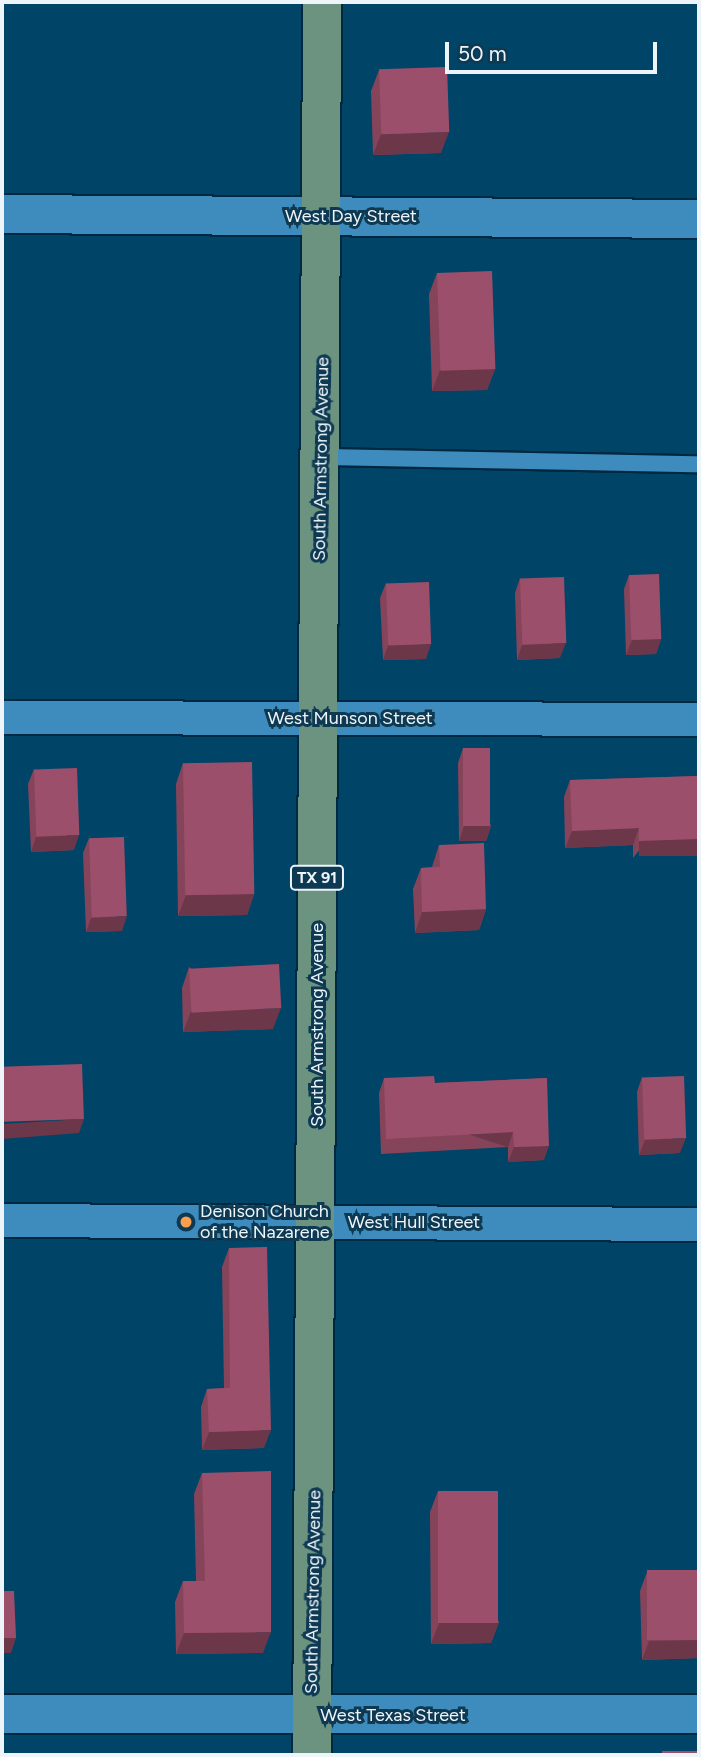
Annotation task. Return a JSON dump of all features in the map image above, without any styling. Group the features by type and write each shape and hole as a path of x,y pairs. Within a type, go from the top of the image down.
{"main road":[{"name":"South Armstrong Avenue","path":"312,1755 323,216 322,2"}],"street":[{"name":"West Day Street","path":"2,214 699,219"},
{"name":"West Munson Street","path":"2,717 699,719"},
{"name":"West Hull Street","path":"2,1220 699,1224"},
{"name":"West Texas Street","path":"2,1714 699,1714"}],"lane":[{"path":"321,457 699,464"}],"building":[{"path":"447,67 449,132 381,134 379,69"},
{"path":"492,271 495,369 440,371 437,273"},
{"path":"659,574 661,639 631,640 629,575"},
{"path":"564,577 566,643 522,644 520,579"},
{"path":"429,582 431,644 388,645 386,584"},
{"path":"463,748 490,748 490,826 463,826"},
{"path":"252,762 254,894 185,895 183,763"},
{"path":"77,768 79,835 36,836 34,770"},
{"path":"699,776 699,839 639,841 639,828 572,831 570,780"},
{"path":"124,837 127,916 92,917 89,838"},
{"path":"484,843 486,909 422,912 421,868 440,867 439,845"},
{"path":"279,964 281,1008 191,1013 189,969"},
{"path":"82,1064 84,1119 4,1122 2,1067"},
{"path":"434,1076 435,1083 547,1078 549,1146 514,1147 513,1132 386,1139 384,1078"},
{"path":"684,1076 686,1138 644,1139 642,1077"},
{"path":"267,1247 271,1430 209,1432 207,1389 230,1388 229,1248"},
{"path":"2,1341 4,1397 2,1397"},
{"path":"271,1471 271,1632 184,1633 183,1581 205,1581 202,1473"},
{"path":"438,1491 498,1491 498,1623 438,1623"},
{"path":"647,1570 699,1570 699,1640 647,1640"},
{"path":"2,1591 14,1591 16,1638 2,1638"},
{"path":"662,1751 699,1751 699,1755 662,1755"},
{"path":"452,1754 549,1755 452,1755"}],"place":[{"name":"Denison Church of the Nazarene","path":"186,1222"}]}
